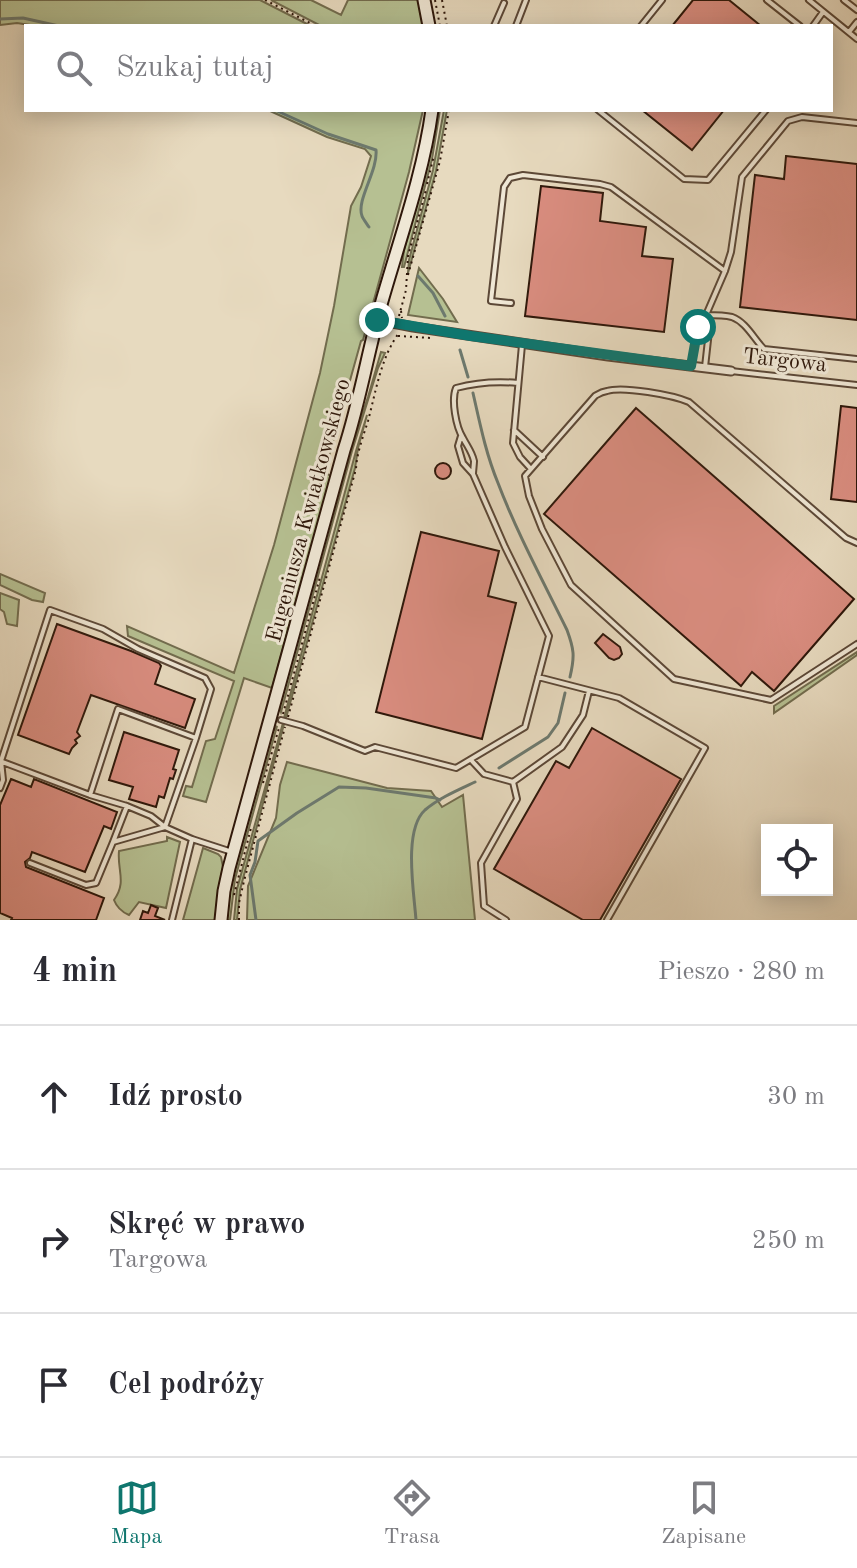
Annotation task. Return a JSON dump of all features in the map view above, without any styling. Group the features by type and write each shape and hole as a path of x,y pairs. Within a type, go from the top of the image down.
{"main road":[{"path":"424,0 429,24"},
{"name":"Eugeniusza Kwiatkowskiego","path":"221,920 226,879 355,417 377,320 418,179 432,112"}],"street":[{"name":"Targowa","path":"377,320 731,371"}],"lane":[{"path":"517,24 526,0"},
{"path":"643,24 662,0"},
{"path":"767,0 797,24"},
{"path":"809,0 857,39"},
{"path":"844,0 857,10"},
{"path":"495,24 504,3"},
{"path":"814,24 823,12"},
{"path":"849,32 857,22"},
{"path":"600,112 684,179 708,180 764,112"},
{"path":"691,366 698,327 725,271 733,241 742,177 788,121 795,118 857,123"},
{"path":"511,303 491,301 504,187 510,178 523,175 611,187 725,271"},
{"path":"706,315 738,320 764,349 857,359"},
{"path":"705,368 709,331 706,315"},
{"path":"523,343 513,443 531,469"},
{"name":"Targowa","path":"731,371 857,385"},
{"path":"473,474 474,462 469,446 461,436 453,399 456,388 478,382 518,383"},
{"path":"857,543 846,538 689,402 680,398 618,390 595,396 525,476 542,529 571,585 674,679 771,700 857,644"},
{"path":"514,430 543,457"},
{"path":"284,721 365,751 375,747 456,768 525,727 549,636 473,474 463,463 458,446 461,436"},
{"path":"0,788 3,780 0,761 50,610 103,629 138,649 205,678 211,689 165,827"},
{"path":"538,677 619,698 705,748 607,920"},
{"path":"513,782 562,747 583,715 589,691"},
{"path":"90,795 118,709 196,738"},
{"path":"471,760 484,774 513,782"},
{"path":"0,761 127,806 192,839 234,852"},
{"path":"506,920 484,906 481,863 517,799 513,782"},
{"path":"30,863 86,885 96,883 127,806"},
{"path":"113,842 165,827"},
{"path":"172,920 192,839"}],"path":[{"path":"265,0 312,24"},
{"path":"435,0 440,24"},
{"path":"442,0 447,24"},
{"path":"401,311 438,170 449,112"},
{"path":"263,785 284,721 382,369 396,336 438,339"},
{"path":"352,457 370,408"},
{"path":"239,920 244,881 322,571"},
{"path":"233,900 252,825"}],"green space":[{"path":"0,0 260,0 307,24 17,23 0,25"},
{"path":"271,0 311,0 341,15 348,0 418,0 423,24 317,24"},
{"path":"272,112 423,112 409,172 327,463 327,474 331,476 272,688 244,678 206,802 183,796 186,786 192,787 206,741 215,739 234,681 128,636 127,626 234,673 274,545 320,373 351,206 371,156 365,149 327,137"},
{"path":"437,112 440,112 432,159 402,267 404,250 426,169"},
{"path":"444,112 447,112 436,171 408,273 409,260 433,170"},
{"path":"419,268 443,299 457,322 408,315"},
{"path":"381,352 385,353 352,451 281,712 279,706 347,459"},
{"path":"367,415 355,468 284,718 356,451"},
{"path":"0,574 45,593 43,602 0,585"},
{"path":"0,593 19,600 17,626 7,624 0,609"},
{"path":"857,652 857,655 774,713 774,706"},
{"path":"283,723 240,890 237,920 234,920 237,889"},
{"path":"277,726 235,879 230,920 227,920 228,898 235,869 272,732"},
{"path":"287,762 387,788 431,791 442,807 463,795 475,920 247,920 248,886 276,818 280,785"},
{"path":"167,837 180,842 166,908 139,902 129,915 126,914 114,900 121,882 119,851 167,841"},
{"path":"203,848 218,854 223,867 215,920 183,920"}],"building":[{"path":"693,0 729,0 759,24 674,24"},
{"path":"644,112 722,112 692,150"},
{"path":"786,156 857,164 857,320 740,307 755,175 784,179"},
{"path":"541,186 603,193 600,221 646,227 642,256 673,259 664,332 525,316"},
{"path":"841,406 857,408 857,502 831,499"},
{"path":"636,408 854,599 774,691 752,672 741,686 544,514"},
{"path":"443,463 449,465 449,477 443,479 437,477 435,471 437,465"},
{"path":"421,532 499,551 488,596 516,603 482,739 376,712"},
{"path":"57,624 159,663 161,666 155,684 195,699 185,728 91,695 77,732 80,736 69,754 18,735"},
{"path":"603,634 620,647 622,654 619,658 609,658 595,643"},
{"path":"592,728 681,779 600,920 583,920 494,869 556,761 569,768"},
{"path":"124,732 179,750 173,779 170,778 164,798 159,796 156,807 129,799 133,787 109,780"},
{"path":"11,779 31,787 34,779 117,812 111,829 104,826 85,872 32,852 25,862 26,867 104,898 96,920 11,920 0,913 0,805"},
{"path":"151,905 158,908 155,916 165,920 140,920 143,911 148,913"}],"waterway":[{"path":"0,19 23,18 50,24"},
{"path":"279,112 328,134 376,150 361,209 369,227"},
{"path":"418,276 433,293 445,316"},
{"path":"460,350 468,377"},
{"path":"473,393 498,483 567,630 573,658 570,677"},
{"path":"499,768 548,737 558,723 565,693"},
{"path":"416,920 412,846 418,819 436,802 475,782"},
{"path":"256,920 250,875 258,841 297,813 339,787 366,788 440,800"}],"route":[{"path":"377,320 691,366 698,327"}]}
